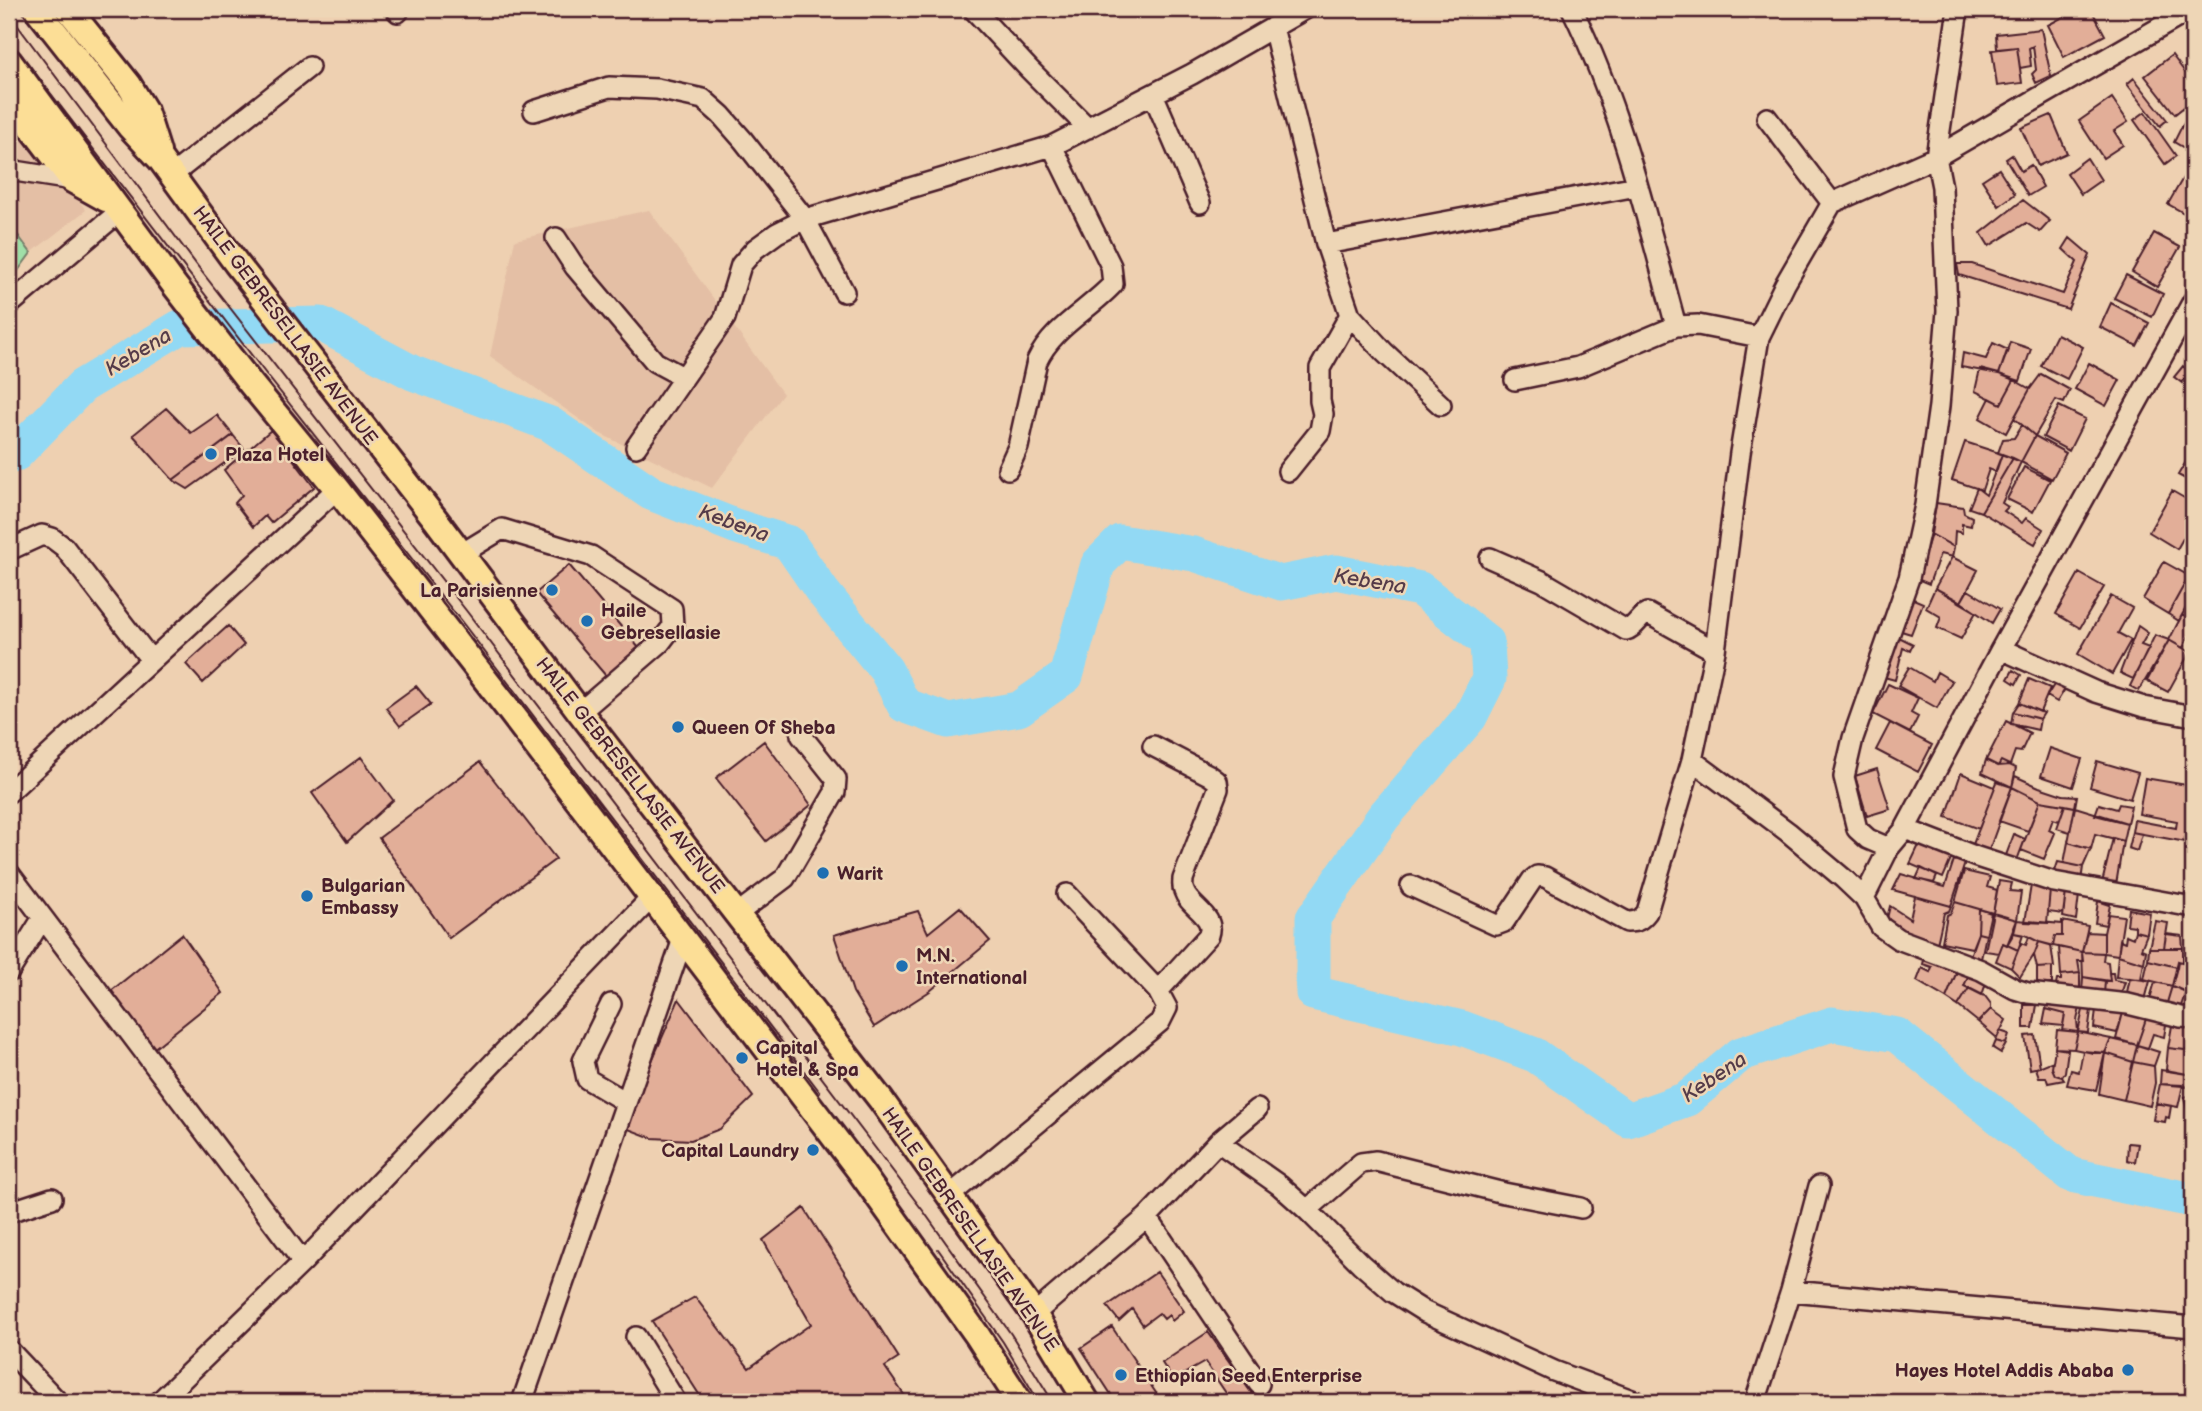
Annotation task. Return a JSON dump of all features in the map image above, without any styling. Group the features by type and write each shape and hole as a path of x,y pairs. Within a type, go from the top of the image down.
{"main road":[{"name":"HAILE GEBRESELLASIE AVENUE","path":"37,9 130,127 166,167 580,712 881,1100 1034,1314 1087,1402"},
{"name":"HAILE GEBRESELLASIE AVENUE","path":"68,9 129,85 145,111 166,167"},
{"path":"9,61 175,286 337,489 859,1170 977,1335 1020,1402"},
{"path":"9,98 72,180 115,207"}],"street":[{"path":"973,9 1088,128"},
{"path":"636,447 725,318 741,265 755,249 777,233 805,219 1052,146 1153,94 1305,9"},
{"path":"1572,9 1587,38 1601,76 1637,186 1676,326"},
{"path":"1889,848 1868,839 1857,829 1844,777 1853,738 1909,578 1925,505 1939,406 1947,311 1942,187 1936,157 1958,9"},
{"path":"1411,886 1496,925 1504,922 1537,876 1545,877 1627,922 1637,922 1647,912 1692,760 1715,651 1740,453 1759,337 1785,284 1832,203 1936,157 2192,9"},
{"path":"1273,27 1326,244 1350,315 1384,352 1441,405"},
{"path":"166,167 309,67"},
{"path":"534,111 609,87 657,89 703,99 743,140 805,219 844,292"},
{"path":"1153,94 1200,203"},
{"path":"1768,118 1832,203"},
{"path":"1008,469 1018,447 1042,349 1051,338 1114,284 1111,266 1052,146"},
{"path":"9,170 72,180"},
{"path":"1326,244 1637,186"},
{"path":"9,305 115,207"},
{"path":"556,238 575,267 655,362 683,377"},
{"path":"1864,898 1889,848 1905,828 2193,301"},
{"path":"1288,471 1320,431 1323,414 1320,401 1320,368 1350,315"},
{"path":"1515,380 1578,367 1676,326 1698,325 1759,337"},
{"path":"9,792 337,489"},
{"path":"461,554 502,529 591,556 672,609 673,626 660,643 580,712"},
{"path":"9,550 42,535 52,538 64,547 151,660"},
{"path":"1490,558 1542,581 1626,630 1647,613 1715,651"},
{"path":"2001,649 2096,692 2144,707 2193,716"},
{"path":"738,914 785,878 835,792 836,779 801,735"},
{"path":"1153,746 1209,775 1217,781 1218,789 1183,879 1184,893 1210,923 1211,930 1158,991"},
{"path":"1692,760 1788,832 1844,879 1864,898 1881,927 1898,939 1981,970 2015,989 2028,993 2128,1004 2193,1018"},
{"path":"1905,828 1977,858 2053,882 2193,907"},
{"path":"9,873 303,1262"},
{"path":"949,1196 1160,1022 1167,1008 1158,991 1067,894"},
{"path":"159,1402 303,1262 651,898"},
{"path":"9,972 42,919"},
{"path":"522,1402 683,939"},
{"path":"611,1004 583,1061 587,1079 626,1102"},
{"path":"1034,1314 1147,1217 1218,1142 1257,1109"},
{"path":"1218,1142 1279,1185 1393,1292 1425,1312 1554,1371 1637,1402"},
{"path":"1307,1210 1361,1163 1376,1161 1504,1193 1581,1208"},
{"path":"1755,1402 1791,1291 1819,1186"},
{"path":"9,1212 52,1198"},
{"path":"1147,1217 1259,1384"},
{"path":"1791,1291 2193,1328"},
{"path":"636,1338 676,1402"},
{"path":"9,1350 58,1402"}],"shaded area":[{"path":"9,110 86,210 31,253 9,223"},
{"path":"649,210 783,394 712,488 599,433 490,356 515,240"}],"green space":[{"path":"9,223 31,253 9,283"}],"building":[{"path":"1995,9 2026,9 2026,12 1995,14"},
{"path":"2034,9 2059,9 2059,12"},
{"path":"2078,9 2091,9 2105,35 2064,57 2048,25"},
{"path":"2041,29 2051,76 2036,83 2032,74 2036,70 2033,46 2029,48 2031,66 2020,68 2017,47 1997,49 1996,34"},
{"path":"2017,47 2022,83 1997,86 1992,50"},
{"path":"2172,55 2193,83 2193,100 2175,114 2145,76"},
{"path":"2134,78 2167,120 2160,126 2127,84"},
{"path":"2112,98 2128,122 2114,131 2123,145 2103,158 2079,121"},
{"path":"2191,108 2193,109 2193,153 2174,142"},
{"path":"2145,112 2176,156 2165,164 2134,120"},
{"path":"2051,115 2067,153 2038,166 2021,128"},
{"path":"2012,155 2021,171 2031,165 2043,187 2028,196 2006,159"},
{"path":"2087,158 2101,180 2081,194 2067,173"},
{"path":"2191,164 2193,165 2193,218 2168,204"},
{"path":"1999,169 2015,194 1999,206 1982,180"},
{"path":"2023,200 2050,221 2040,232 2026,223 1989,246 1981,233"},
{"path":"2154,233 2180,247 2157,287 2132,272"},
{"path":"2070,238 2090,255 2068,309 1959,275 1957,264 1972,264 2063,294 2077,262 2063,249"},
{"path":"2126,275 2163,294 2152,317 2114,298"},
{"path":"2111,303 2149,323 2137,346 2100,327"},
{"path":"2057,334 2083,347 2067,379 2041,366"},
{"path":"2010,342 2031,349 2020,381 1999,374"},
{"path":"1993,343 2008,350 1999,374 1961,367 1963,353 1986,359"},
{"path":"2089,363 2120,380 2106,406 2075,389"},
{"path":"2183,366 2190,372 2182,383 2174,377"},
{"path":"1980,369 2014,380 2001,404 1975,391"},
{"path":"2041,374 2070,390 2064,403 2056,400 2035,436 2014,418"},
{"path":"2014,380 2030,389 2006,433 1980,418 1990,398 2001,404"},
{"path":"2059,406 2085,419 2069,451 2043,437"},
{"path":"166,408 191,433 217,415 233,435 173,480 133,435"},
{"path":"2022,425 2035,436 2021,462 1998,453 2003,439 2014,438"},
{"path":"271,430 314,487 271,523 265,516 253,527 235,503 242,495 224,470"},
{"path":"233,435 244,449 188,489 173,480"},
{"path":"2035,436 2066,453 2052,479 2021,462"},
{"path":"1965,442 2002,454 1996,472 1989,469 1982,490 1952,480"},
{"path":"2002,454 2013,458 1981,512 1969,508 1977,488 1986,495"},
{"path":"2190,455 2193,457 2193,483 2178,475"},
{"path":"2013,458 2021,462 2002,503 2008,507 2004,511 2022,523 2026,518 2043,529 2035,544 1981,512"},
{"path":"2024,467 2050,480 2033,512 2007,499"},
{"path":"2172,491 2193,503 2193,521 2177,549 2149,532"},
{"path":"1936,503 1963,507 1964,513 1972,517 1971,526 1962,524 1962,533 1955,531 1954,547 1931,534"},
{"path":"1931,534 1954,547 1952,557 1940,554 1929,584 1917,579"},
{"path":"1952,557 1978,570 1961,602 1935,588"},
{"path":"2164,562 2189,576 2168,614 2143,599"},
{"name":"Haile Gebresellasie","path":"569,565 639,648 606,676 536,593"},
{"path":"2193,569 2193,595 2179,621 2168,614"},
{"path":"2079,573 2104,587 2080,628 2056,614"},
{"path":"1935,588 1976,612 1961,639 1937,628 1941,617 1926,608"},
{"path":"1968,590 2000,609 1992,623 1961,602"},
{"path":"2193,595 2193,616 2191,620 2182,615"},
{"path":"2111,596 2132,608 2118,633 2131,640 2112,674 2078,654"},
{"path":"1911,598 1923,603 1911,634 1898,630"},
{"path":"2182,615 2193,622 2183,648 2169,640"},
{"path":"228,626 244,645 203,683 186,664"},
{"path":"2138,626 2148,633 2141,645 2149,648 2133,679 2120,673"},
{"path":"2155,635 2169,640 2139,691 2130,686"},
{"path":"1897,636 1913,644 1910,651 1903,648 1895,680 1884,677"},
{"path":"2169,640 2190,652 2168,692 2147,681"},
{"path":"1909,667 1933,681 1937,672 1952,681 1937,708 1898,686"},
{"path":"2013,670 2021,675 2016,684 2008,679"},
{"path":"2029,679 2050,688 2040,712 2019,703"},
{"path":"2055,683 2065,689 2057,702 2047,696"},
{"path":"1888,684 1918,698 1911,713 1918,717 1910,733 1873,714"},
{"path":"416,686 431,704 400,726 386,708"},
{"path":"2019,703 2044,713 2040,719 2013,712"},
{"path":"2013,712 2040,719 2038,730 2011,724"},
{"path":"2006,721 2030,733 2021,752 2015,751 2010,765 1998,766 1986,760"},
{"path":"1890,723 1932,745 1918,772 1876,750"},
{"path":"764,741 811,805 766,841 716,778"},
{"path":"2050,748 2082,759 2073,787 2041,776"},
{"path":"361,757 393,800 347,842 312,793"},
{"path":"1986,760 1998,766 2001,761 2016,768 2012,787 1982,773"},
{"path":"2097,761 2138,773 2130,799 2090,787"},
{"path":"480,762 556,859 449,938 379,838"},
{"path":"1877,769 1890,809 1867,816 1855,776"},
{"path":"1961,773 1995,787 1979,829 1946,817"},
{"path":"2015,776 2063,795 2077,796 2075,807 2040,801 2012,787"},
{"path":"2145,778 2193,786 2186,842 2132,832 2134,820 2176,828 2177,821 2139,814"},
{"path":"1997,782 2012,787 1988,853 1972,847"},
{"path":"2012,787 2040,801 2028,831 1999,821"},
{"path":"2040,801 2065,805 2059,821 2053,819 2049,830 2055,833 2044,859 2021,850"},
{"path":"2099,804 2117,809 2119,804 2131,806 2127,823 2095,815"},
{"path":"2065,805 2075,807 2070,832 2057,828"},
{"path":"2075,807 2127,823 2123,841 2095,834 2091,849 2068,842"},
{"path":"2132,832 2142,834 2137,851 2128,848"},
{"path":"2014,834 2025,839 2016,863 2005,858"},
{"path":"2113,838 2123,841 2116,885 2102,883"},
{"path":"2068,842 2091,849 2083,867 2064,863"},
{"path":"1920,843 1952,857 1943,878 1910,864"},
{"path":"1954,860 1965,863 1951,906 1893,890 1901,874 1945,887"},
{"path":"2058,862 2083,867 2081,881 2054,874"},
{"path":"1921,868 1937,876 1934,883 1916,879"},
{"path":"1964,871 1990,877 1987,887 1997,890 1993,913 1955,902"},
{"path":"1999,881 2012,883 2010,891 2021,892 2017,920 1993,913"},
{"path":"2031,885 2050,890 2047,923 2025,922"},
{"path":"2050,890 2066,892 2063,914 2048,912"},
{"path":"2066,892 2079,895 2076,920 2063,917"},
{"path":"1915,896 1951,906 1949,911 1944,913 1937,944 1909,936 1886,922 1890,906 1910,919"},
{"path":"2098,901 2110,905 2106,925 2095,923"},
{"path":"1955,902 1979,909 1978,933 1972,948 1942,942 1947,915 1951,913"},
{"name":"M.N. International","path":"960,907 990,941 930,991 874,1027 853,992 834,935 918,911 928,933"},
{"path":"1979,909 1991,913 1986,935 1978,933"},
{"path":"2129,909 2150,913 2147,934 2135,931 2135,926 2127,925"},
{"path":"1993,913 2017,920 2007,945 2003,943 1999,953 1985,951"},
{"path":"2108,914 2124,916 2118,955 2104,953"},
{"path":"2017,920 2062,924 2062,936 2055,936 2053,946 2039,942 2014,933"},
{"path":"2062,921 2088,926 2082,952 2053,946 2055,936 2062,936"},
{"path":"2155,921 2168,923 2164,948 2149,948"},
{"path":"2135,931 2147,934 2141,949 2146,951 2144,963 2118,955 2120,940 2125,942 2126,935 2133,938"},
{"path":"2087,932 2104,933 2104,953 2082,952"},
{"path":"1978,933 1986,935 1981,959 1970,956"},
{"path":"2014,933 2023,935 2018,950 2007,945"},
{"path":"182,934 223,993 147,1054 106,995"},
{"path":"2166,934 2182,936 2183,948 2164,948"},
{"path":"2029,937 2039,942 2020,977 2011,968 2021,943 2026,945"},
{"path":"2039,942 2051,945 2054,967 2037,968 2034,955"},
{"path":"2003,943 2018,950 2011,968 1996,961"},
{"path":"2193,944 2193,980 2190,980 2191,945"},
{"path":"2059,947 2082,952 2083,961 2078,961 2080,973 2061,975"},
{"path":"2149,948 2183,948 2183,962 2178,961 2177,967 2148,960"},
{"path":"2082,952 2104,953 2103,961 2108,962 2110,981 2083,977"},
{"path":"2118,955 2144,963 2141,979 2116,977"},
{"path":"1925,956 1934,959 1934,963 1958,969 1946,998 1917,981 1922,968 1930,972 1932,967 1923,964"},
{"path":"2148,960 2177,967 2172,986 2144,979"},
{"path":"2178,961 2190,964 2190,980 2186,992 2172,986"},
{"path":"2052,967 2052,984 2037,984 2037,968"},
{"path":"1958,969 1969,974 1964,986 1969,988 1958,1006 1946,998"},
{"path":"2080,973 2080,991 2055,990 2061,975"},
{"path":"2109,973 2113,973 2114,980 2125,982 2120,997 2104,994 2105,981 2110,981"},
{"path":"1969,974 1987,980 1982,995 1964,986"},
{"path":"2083,977 2105,981 2104,994 2082,992"},
{"path":"2130,978 2150,981 2145,1000 2126,997"},
{"path":"2190,980 2193,980 2193,1010 2181,1006"},
{"path":"2155,982 2172,986 2166,1006 2149,1002"},
{"path":"2172,986 2186,992 2178,1009 2166,1006"},
{"path":"1969,988 1985,996 1991,1004 1991,1009 1978,1022 1958,1006"},
{"path":"679,999 753,1097 720,1129 691,1140 652,1138 623,1127"},
{"path":"2047,1000 2081,1004 2077,1020 2078,1032 2062,1030 2065,1014 2046,1009"},
{"path":"2024,1005 2037,1005 2033,1028 2024,1028"},
{"path":"1991,1009 2006,1020 1997,1038 1978,1022"},
{"path":"2046,1009 2065,1014 2063,1026 2043,1024"},
{"path":"2096,1009 2123,1013 2117,1033 2094,1028"},
{"path":"2124,1009 2148,1013 2137,1045 2116,1039"},
{"path":"2083,1010 2091,1010 2088,1033 2078,1032"},
{"path":"2148,1013 2167,1019 2164,1037 2153,1034 2148,1048 2137,1045"},
{"path":"2173,1020 2193,1022 2193,1051 2168,1048"},
{"path":"2057,1030 2078,1032 2074,1049 2055,1048"},
{"path":"2000,1031 2009,1034 2006,1044 1996,1041"},
{"path":"2078,1032 2111,1039 2105,1053 2074,1049"},
{"path":"2035,1035 2040,1067 2030,1069 2025,1036"},
{"path":"2111,1039 2137,1045 2133,1062 2105,1053"},
{"path":"1996,1041 2006,1044 2001,1053 1993,1048"},
{"path":"2137,1045 2159,1052 2154,1066 2133,1062"},
{"path":"2055,1048 2068,1050 2062,1077 2055,1075 2052,1068"},
{"path":"2168,1048 2193,1051 2193,1075 2166,1070"},
{"path":"2083,1051 2105,1053 2096,1090 2067,1085 2071,1070 2079,1072"},
{"path":"2105,1053 2133,1062 2124,1100 2099,1094"},
{"path":"2053,1061 2055,1075 2064,1080 2048,1083 2046,1077 2039,1077 2036,1068"},
{"path":"2133,1062 2154,1066 2155,1083 2150,1106 2124,1100"},
{"path":"2161,1070 2193,1075 2193,1087 2160,1084"},
{"path":"2160,1084 2183,1085 2178,1107 2156,1103"},
{"path":"2193,1095 2193,1125 2191,1126 2184,1097"},
{"path":"2156,1103 2171,1106 2169,1118 2166,1117 2165,1122 2153,1120"},
{"path":"2128,1143 2138,1144 2135,1162 2127,1160"},
{"path":"804,1208 899,1358 885,1367 909,1402 704,1402 652,1321 695,1297 749,1368 811,1324 763,1240"},
{"path":"1157,1272 1184,1311 1172,1321 1169,1315 1164,1319 1159,1313 1143,1325 1132,1309 1119,1321 1107,1306"},
{"name":"Ethiopian Seed Enterprise","path":"1112,1327 1162,1402 1116,1402 1081,1348"},
{"path":"1208,1332 1258,1402 1232,1402 1205,1362 1173,1380 1162,1363"}],"waterway":[{"name":"Kebena","path":"9,457 16,454 82,386 180,327 321,324 413,373 550,424 651,493 735,526 789,543 822,591 886,670 904,705 948,721 1019,709 1066,676 1098,564 1120,542 1194,554 1281,583 1336,572 1420,589 1487,642 1489,679 1470,717 1384,816 1313,918 1313,993 1462,1028 1535,1055 1628,1120 1687,1099 1741,1054 1832,1024 1897,1035 2071,1175 2193,1200"}],"tram line":[{"path":"9,14 202,272 468,613 924,1212 1011,1334 1053,1402"},
{"path":"9,39 266,374 465,626 820,1092"},
{"path":"938,1249 1003,1342 1039,1402"}],"place":[{"name":"Plaza Hotel","path":"211,454"},
{"name":"La Parisienne","path":"552,590"},
{"name":"Haile Gebresellasie","path":"587,621"},
{"name":"Queen Of Sheba","path":"678,727"},
{"name":"Warit","path":"823,873"},
{"name":"Bulgarian Embassy","path":"307,896"},
{"name":"M.N. International","path":"902,966"},
{"name":"Capital Hotel & Spa","path":"742,1058"},
{"name":"Capital Laundry","path":"813,1150"},
{"name":"Hayes Hotel Addis Ababa","path":"2128,1370"},
{"name":"Ethiopian Seed Enterprise","path":"1121,1375"}]}
